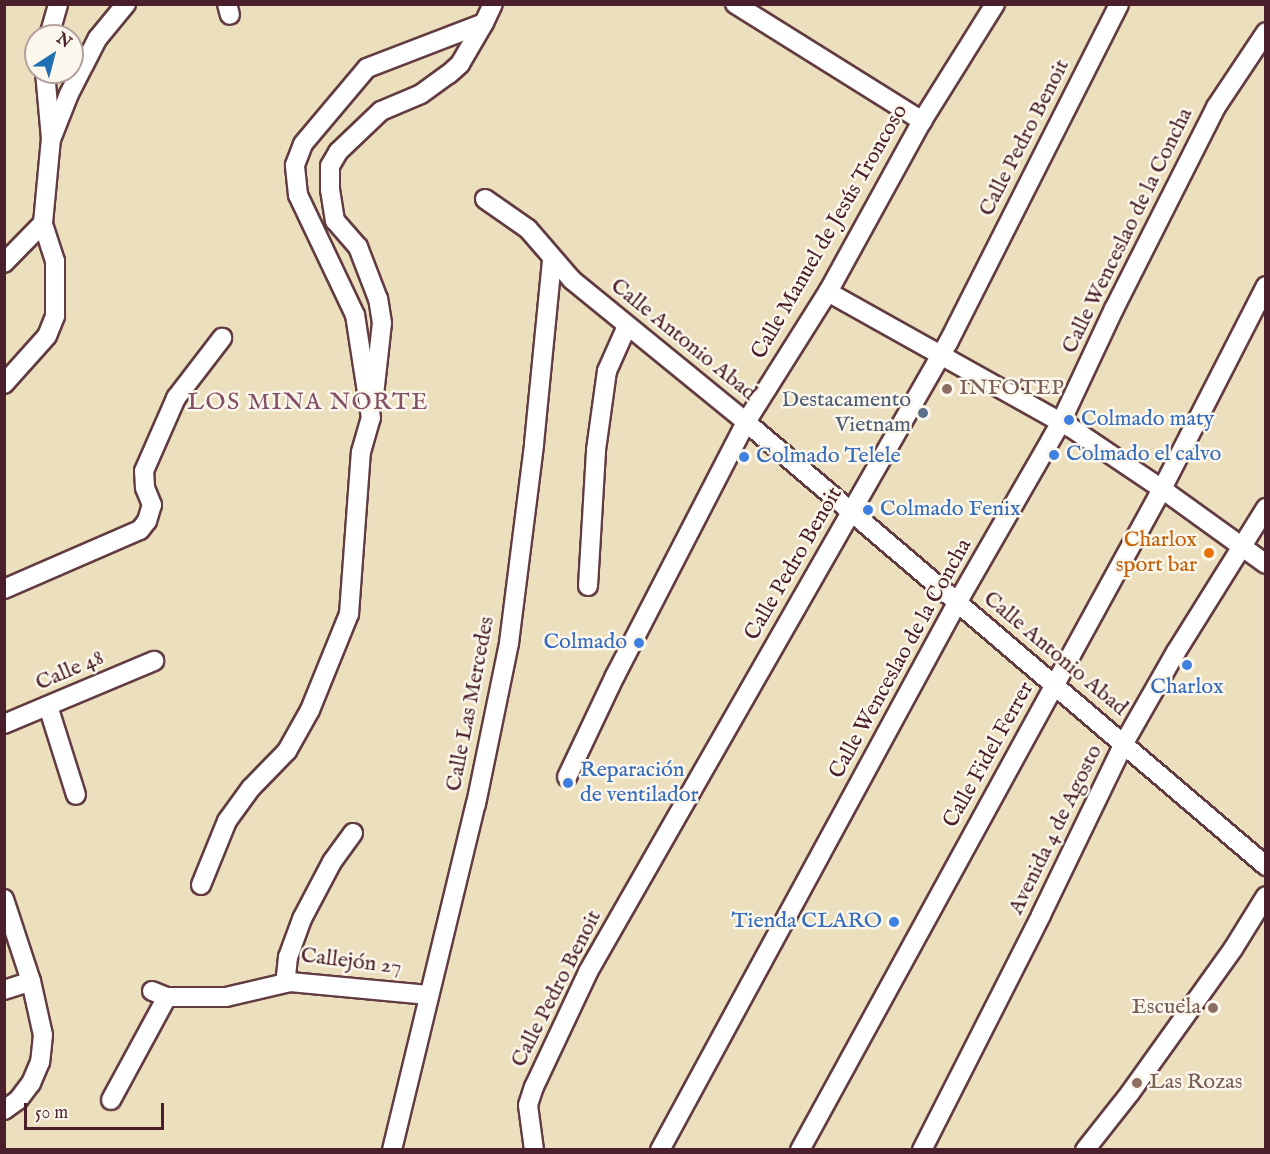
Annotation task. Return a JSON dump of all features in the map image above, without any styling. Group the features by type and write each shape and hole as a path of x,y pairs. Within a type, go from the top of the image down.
{"street":[{"path":"52,24 58,4"},
{"path":"51,139 69,94 98,38 126,4"},
{"path":"201,885 226,821 251,788 287,751 298,731 349,614 361,452 371,418 382,323 378,299 358,247 335,221 330,190 330,166 338,152 381,111 421,94 460,64 493,4"},
{"path":"735,4 922,121"},
{"name":"Calle Manuel de Jesús Troncoso","path":"567,777 615,676 746,422 828,292 922,121 995,4"},
{"name":"Calle Pedro Benoit","path":"534,1149 530,1138 528,1105 534,1087 588,972 852,513 940,353 1119,4"},
{"path":"371,418 355,315 298,195 295,165 303,144 367,68 484,23"},
{"name":"Calle Wenceslao de la Concha","path":"660,1149 957,603 1061,422 1114,309 1216,107 1266,32"},
{"path":"4,384 47,336 55,316 55,261 43,223 51,139 46,84"},
{"name":"Calle Antonio Abad","path":"485,199 528,229 572,280 746,422 1264,861"},
{"path":"4,263 43,223"},
{"name":"Calle Las Mercedes","path":"392,1149 476,804 510,644 534,444 552,259"},
{"name":"Calle Fidel Ferrer","path":"800,1149 1162,489 1266,286"},
{"path":"828,292 1061,422 1162,489 1266,564"},
{"path":"588,586 596,450 607,370 627,326"},
{"path":"4,589 140,530 152,505 145,488 144,471 176,398 222,338"},
{"name":"Avenida 4 de Agosto","path":"922,1149 1036,925 1124,743 1176,652 1266,508"},
{"name":"Calle 48","path":"4,724 154,661"},
{"path":"48,706 76,795"},
{"name":"Callejón 27","path":"353,833 332,862 302,919 285,972 290,982 428,995"},
{"path":"1085,1149 1130,1093 1220,968 1266,896"},
{"path":"4,899 31,981 43,1035 40,1062 31,1083 18,1100 4,1110"},
{"path":"4,990 31,981"},
{"path":"111,1100 160,994 226,997 290,982"}],"place":[{"name":"INFOTEP","path":"947,389"},
{"name":"Destacamento Vietnam","path":"923,413"},
{"name":"Colmado maty","path":"1069,420"},
{"name":"Colmado el calvo","path":"1054,455"},
{"name":"Colmado Telele","path":"744,457"},
{"name":"Colmado Fenix","path":"868,510"},
{"name":"Charlox sport bar","path":"1209,553"},
{"name":"Colmado","path":"639,643"},
{"name":"Charlox","path":"1187,665"},
{"name":"Reparación de ventilador","path":"568,783"},
{"name":"Tienda CLARO","path":"894,922"},
{"name":"Escuela","path":"1213,1008"},
{"name":"Las Rozas","path":"1137,1083"}],"district":[{"name":"LOS MINA NORTE","path":"308,403"}]}
